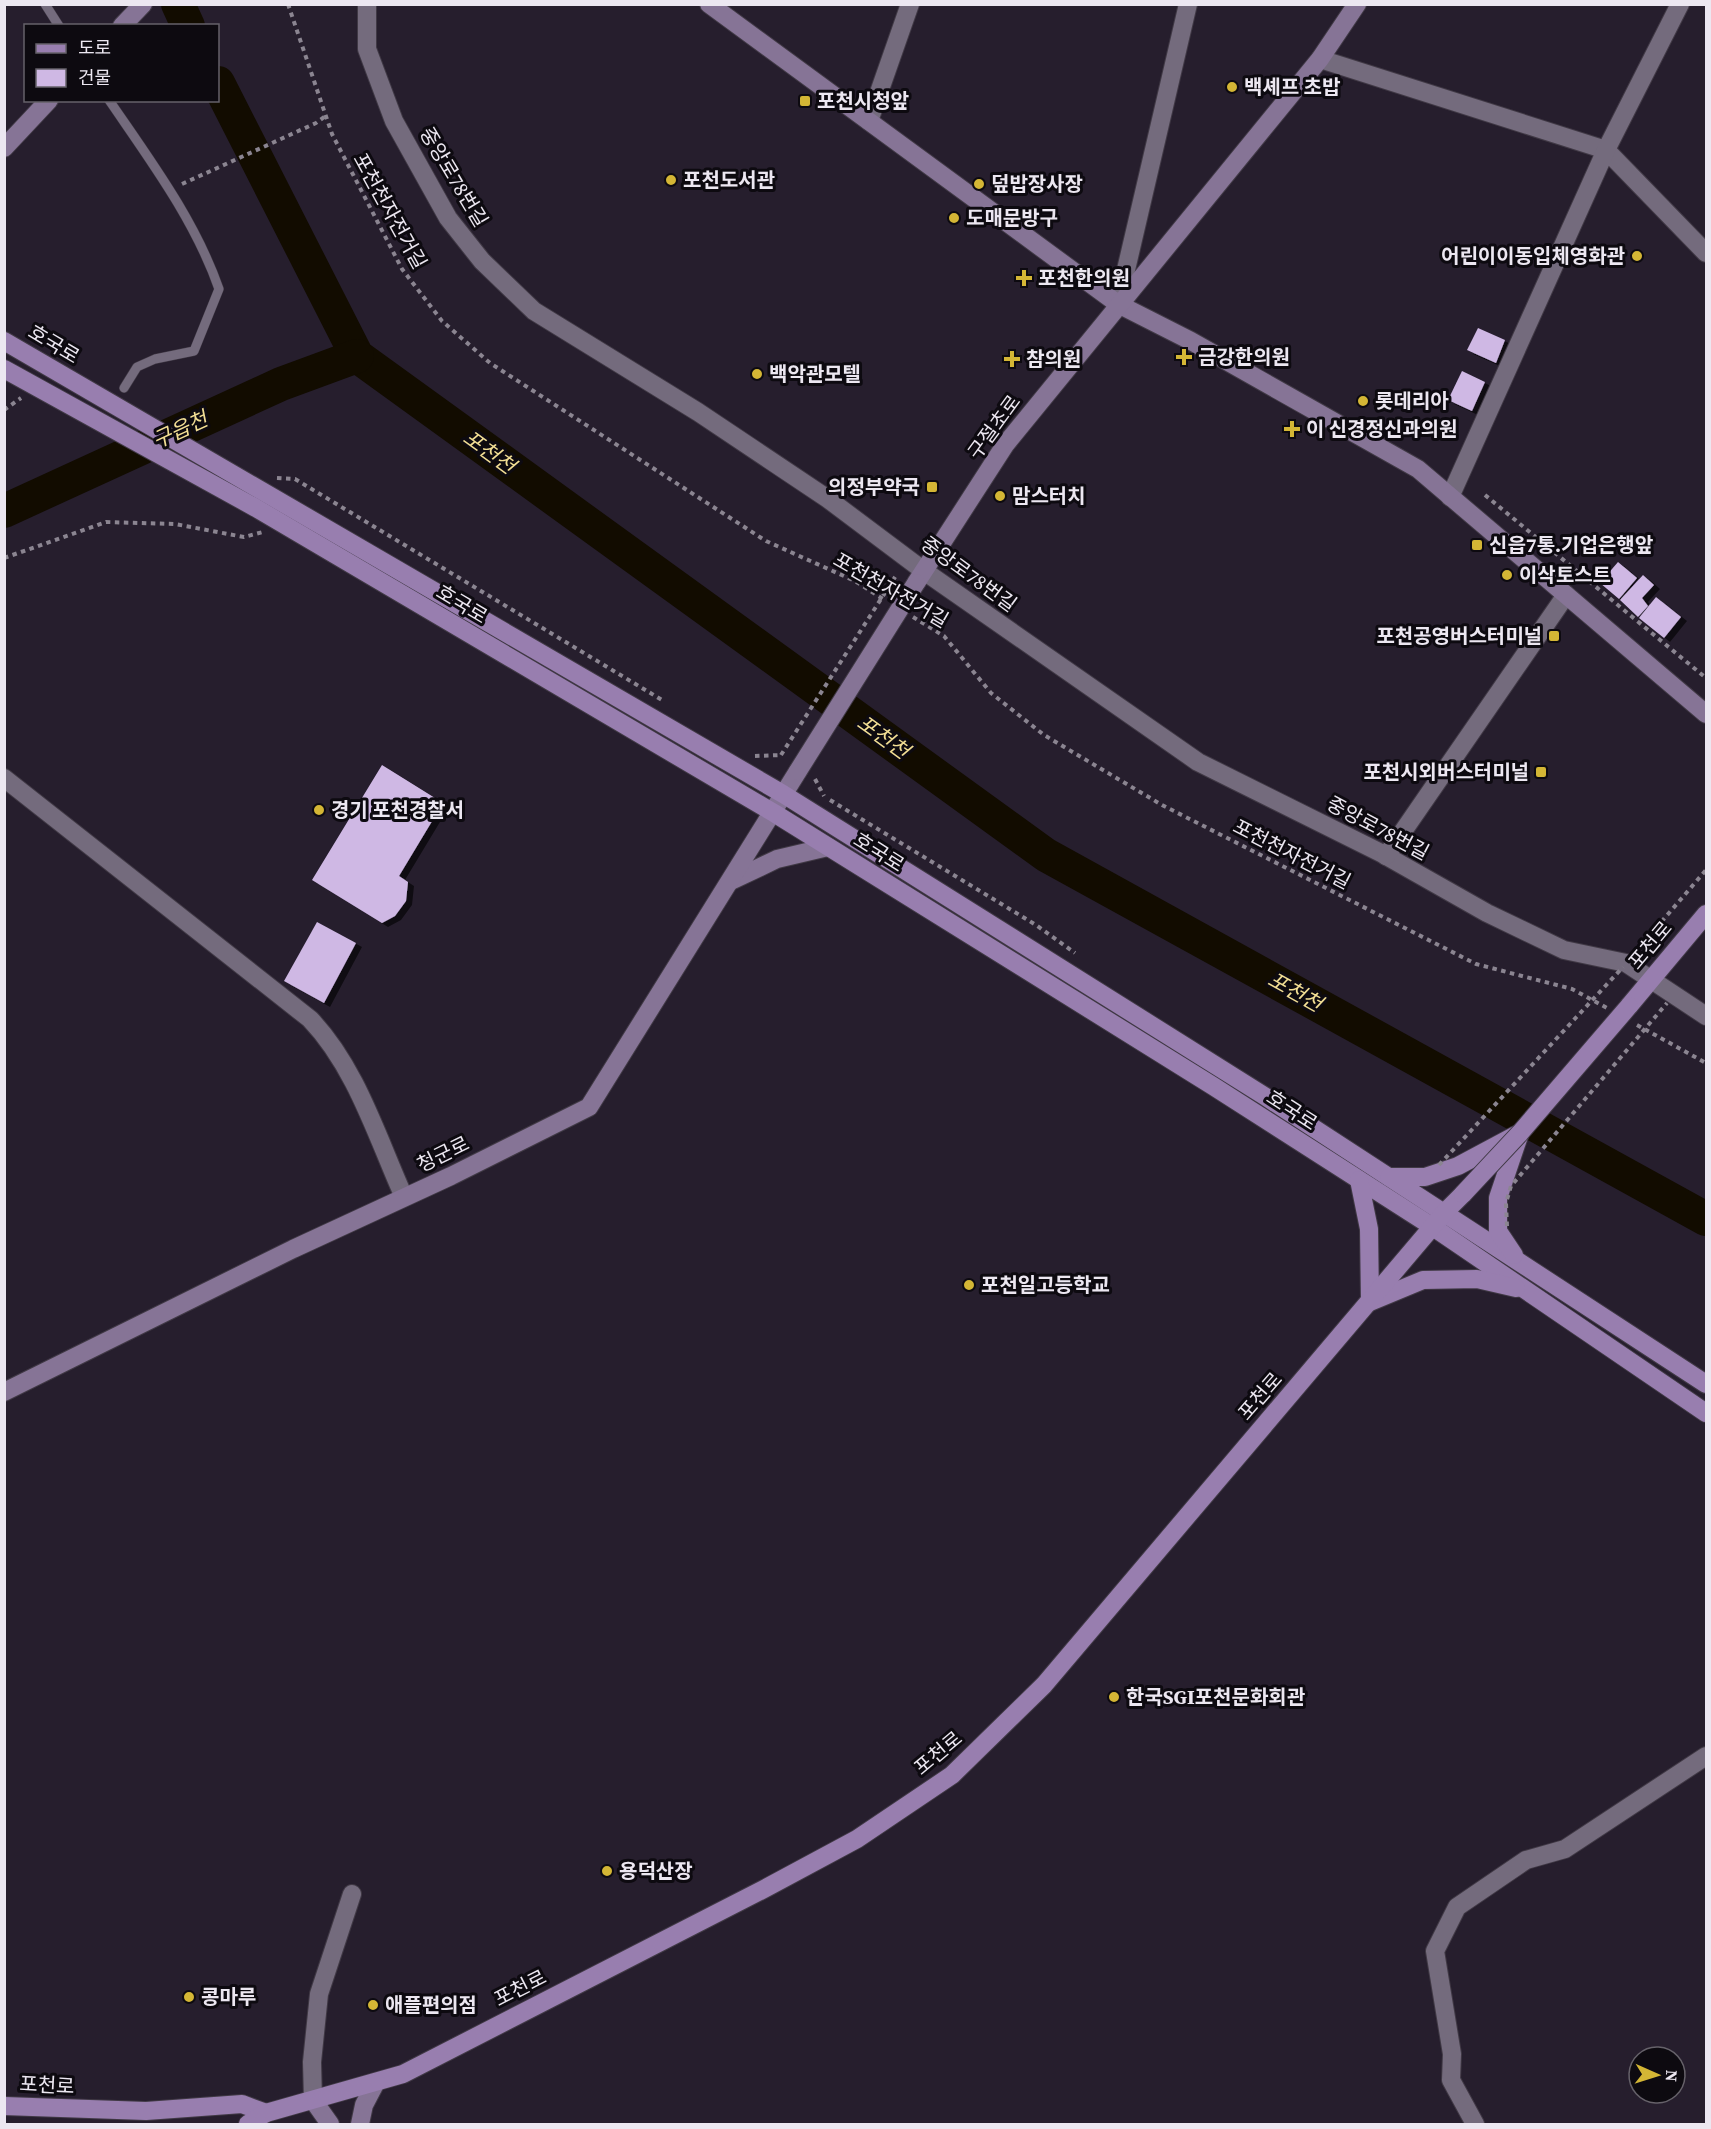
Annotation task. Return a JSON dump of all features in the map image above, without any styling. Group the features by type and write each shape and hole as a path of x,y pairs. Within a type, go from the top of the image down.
{"main road":[{"name":"호국로","path":"4,341 783,794 1389,1177 1525,1290 1707,1413"},
{"name":"호국로","path":"4,369 256,508 774,813 1359,1180 1517,1260 1707,1384"},
{"name":"포천로","path":"248,2124 266,2113 375,2084 403,2074 857,1839 952,1775 1044,1685 1438,1220 1520,1133 1626,1014 1651,979 1707,914"},
{"path":"1389,1177 1458,1166 1520,1133"},
{"path":"1517,1260 1498,1231 1498,1198 1520,1133"},
{"path":"1359,1180 1370,1229 1370,1302 1423,1280 1477,1279 1525,1290"},
{"name":"포천로","path":"4,2106 146,2111 243,2104 266,2113"}],"street":[{"path":"124,24 143,4"},
{"name":"중앙로78번길","path":"367,4 367,49 394,121 448,218 482,261 534,311 698,412 819,492 920,577 1198,762 1386,856 1487,913 1564,950 1624,965 1651,979 1707,1016"},
{"path":"868,121 910,4"},
{"path":"1118,304 1188,4"},
{"path":"1449,497 1605,150 1680,4"},
{"name":"구절초로","path":"783,794 1005,445 1320,59 1354,6"},
{"path":"713,7 1118,304 1191,340 1418,469 1707,714"},
{"path":"1320,59 1605,150 1707,254"},
{"path":"4,148 48,102"},
{"path":"1386,856 1566,595"},
{"path":"4,778 310,1019 330,1040 345,1066 404,1197"},
{"path":"774,813 783,794"},
{"name":"청군로","path":"4,1392 293,1249 589,1107 774,813"},
{"path":"731,881 777,859 828,847"},
{"path":"1475,2124 1451,2080 1452,2054 1435,1951 1457,1907 1526,1860 1565,1849 1707,1756"},
{"path":"330,2124 313,2100 312,2062 319,1994 352,1894"},
{"path":"360,2124 364,2105 375,2084"}],"lane":[{"path":"45,4 58,24"},
{"path":"110,102 170,191 208,258 219,289 194,351 155,359 137,367 124,388"}],"path":[{"name":"포천천자전거길","path":"288,4 332,134 402,269 442,321 489,363 766,541 855,581 894,606"},
{"path":"192,178 316,123 327,115"},
{"path":"273,478 295,479 663,701"},
{"path":"1485,495 1707,678"},
{"path":"4,558 106,522 175,524 244,537 287,526"},
{"path":"745,750 755,756 781,755 897,574"},
{"name":"포천천자전거길","path":"904,612 944,636 990,693 1044,735 1162,805 1476,964 1572,989 1626,1014 1707,1063"},
{"path":"1432,1171 1624,965 1707,870"},
{"path":"1506,1226 1506,1203 1512,1186 1667,1003"}],"building":[{"path":"1478,328 1505,340 1496,363 1467,350"},
{"path":"1462,371 1485,382 1472,411 1448,400"},
{"path":"1618,562 1637,578 1619,599 1600,583"},
{"path":"1643,575 1654,585 1642,598 1648,606 1638,617 1620,600"},
{"path":"1656,597 1681,617 1664,638 1639,618"},
{"path":"382,765 443,803 399,876 408,882 406,901 395,916 382,923 312,880"},
{"path":"317,922 356,943 324,1003 284,981"}],"waterway":[{"name":"포천천","path":"178,4 187,24"},
{"name":"포천천","path":"219,85 357,356 1046,855 1706,1219"},
{"name":"구읍천","path":"4,511 281,384 357,356"}],"place":[{"name":"백셰프 초밥","path":"1232,87"},
{"name":"포천시청앞","path":"805,101"},
{"name":"포천도서관","path":"671,180"},
{"name":"덮밥장사장","path":"979,184"},
{"name":"도매문방구","path":"954,218"},
{"name":"어린이이동입체영화관","path":"1637,256"},
{"name":"포천한의원","path":"1024,278"},
{"name":"금강한의원","path":"1184,357"},
{"name":"참의원","path":"1012,359"},
{"name":"백악관모텔","path":"757,374"},
{"name":"롯데리아","path":"1363,401"},
{"name":"이 신경정신과의원","path":"1292,429"},
{"name":"의정부약국","path":"932,487"},
{"name":"맘스터치","path":"1000,496"},
{"name":"신읍7통.기업은행앞","path":"1477,545"},
{"name":"이삭토스트","path":"1507,575"},
{"name":"포천공영버스터미널","path":"1554,636"},
{"name":"포천시외버스터미널","path":"1541,772"},
{"name":"경기 포천경찰서","path":"319,810"},
{"name":"포천일고등학교","path":"969,1285"},
{"name":"한국SGI포천문화회관","path":"1114,1697"},
{"name":"용덕산장","path":"607,1871"},
{"name":"콩마루","path":"189,1997"},
{"name":"애플편의점","path":"373,2005"}]}
